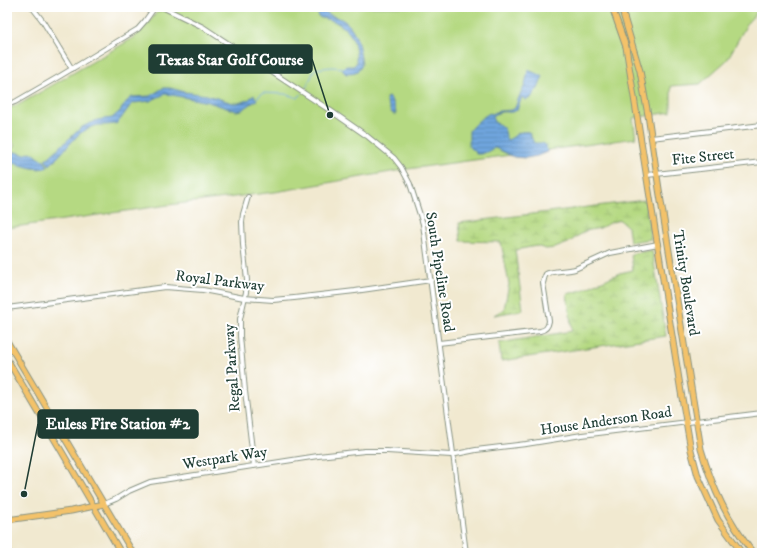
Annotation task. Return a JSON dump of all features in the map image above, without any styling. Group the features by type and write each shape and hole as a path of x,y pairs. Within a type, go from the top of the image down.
{"main road":[{"name":"Trinity Boulevard","path":"612,7 626,47 691,450 698,476 718,520 742,553"},
{"name":"Trinity Boulevard","path":"621,7 640,71 701,449 711,480 724,510 734,527 753,553"},
{"path":"7,341 133,553"},
{"path":"7,348 10,353 16,356"},
{"path":"7,359 121,553"},
{"path":"36,408 45,406"},
{"name":"Westpark Way","path":"7,520 65,512 104,504"},
{"path":"7,543 8,553"}],"street":[{"path":"32,7 72,69"},
{"path":"7,105 15,102 72,69 140,27 155,7"},
{"name":"South Pipeline Road","path":"162,7 203,27 331,111 367,136 394,158 404,173 410,184 423,224 466,553"},
{"path":"651,138 762,124"},
{"name":"Fite Street","path":"647,175 762,162"},
{"name":"Regal Parkway","path":"248,197 242,222 247,280 240,319 240,336 254,466"},
{"path":"439,343 543,330 549,322 543,283 546,275 549,273 575,269 610,253 658,244"},
{"name":"Royal Parkway","path":"7,308 164,287 203,290 244,298 273,300 355,291 431,280"},
{"name":"House Anderson Road","path":"453,455 476,450 582,435 762,413"},
{"name":"Westpark Way","path":"104,504 150,482 318,456 368,450 453,455"}],"green space":[{"path":"162,7 762,7 748,22 727,60 700,84 671,86 671,112 633,118 636,138 408,169 275,192 168,205 7,228 7,151 15,146 7,133 7,109 20,104 135,37 157,12 161,11"},
{"path":"645,200 651,239 630,242 628,227 620,220 600,228 585,231 568,243 555,248 546,249 536,246 515,250 523,310 494,315 504,309 509,284 501,242 461,241 459,223"},
{"path":"652,250 666,336 501,361 499,343 572,331 567,294 582,290 620,273 633,270 631,254"}],"water":[{"path":"317,7 322,7 329,14 343,20 355,34 362,64 361,67 354,73 346,74 342,70 346,66 353,66 356,64 355,46 351,35 343,27 333,21 319,17"},
{"path":"528,70 543,76 538,89 531,98 526,100 522,97 517,110 515,111 501,112 492,116 494,122 499,124 504,130 507,140 521,132 529,132 534,143 542,143 546,145 547,152 526,158 514,157 495,148 481,154 476,154 475,151 469,146 469,131 478,121 490,113 512,110 515,108 525,85"},
{"path":"163,88 207,95 233,103 248,100 254,95 257,100 242,110 236,111 208,102 165,94 150,101 134,103 116,124 98,125 79,134 51,164 49,165 45,159 82,127 97,120 112,118 132,97 150,96"},
{"path":"388,97 394,105 396,114 393,114 389,109 386,99"},
{"path":"13,152 23,154 31,152 40,159 44,160 48,167 39,169 30,168 13,163 7,166 7,154"}],"waterway":[{"path":"303,91 315,69 332,67 345,68"},
{"path":"255,99 263,93 285,94 298,98 301,94"}],"place":[{"name":"Texas Star Golf Course","path":"330,115"},
{"name":"Euless Fire Station #2","path":"24,494"}]}
